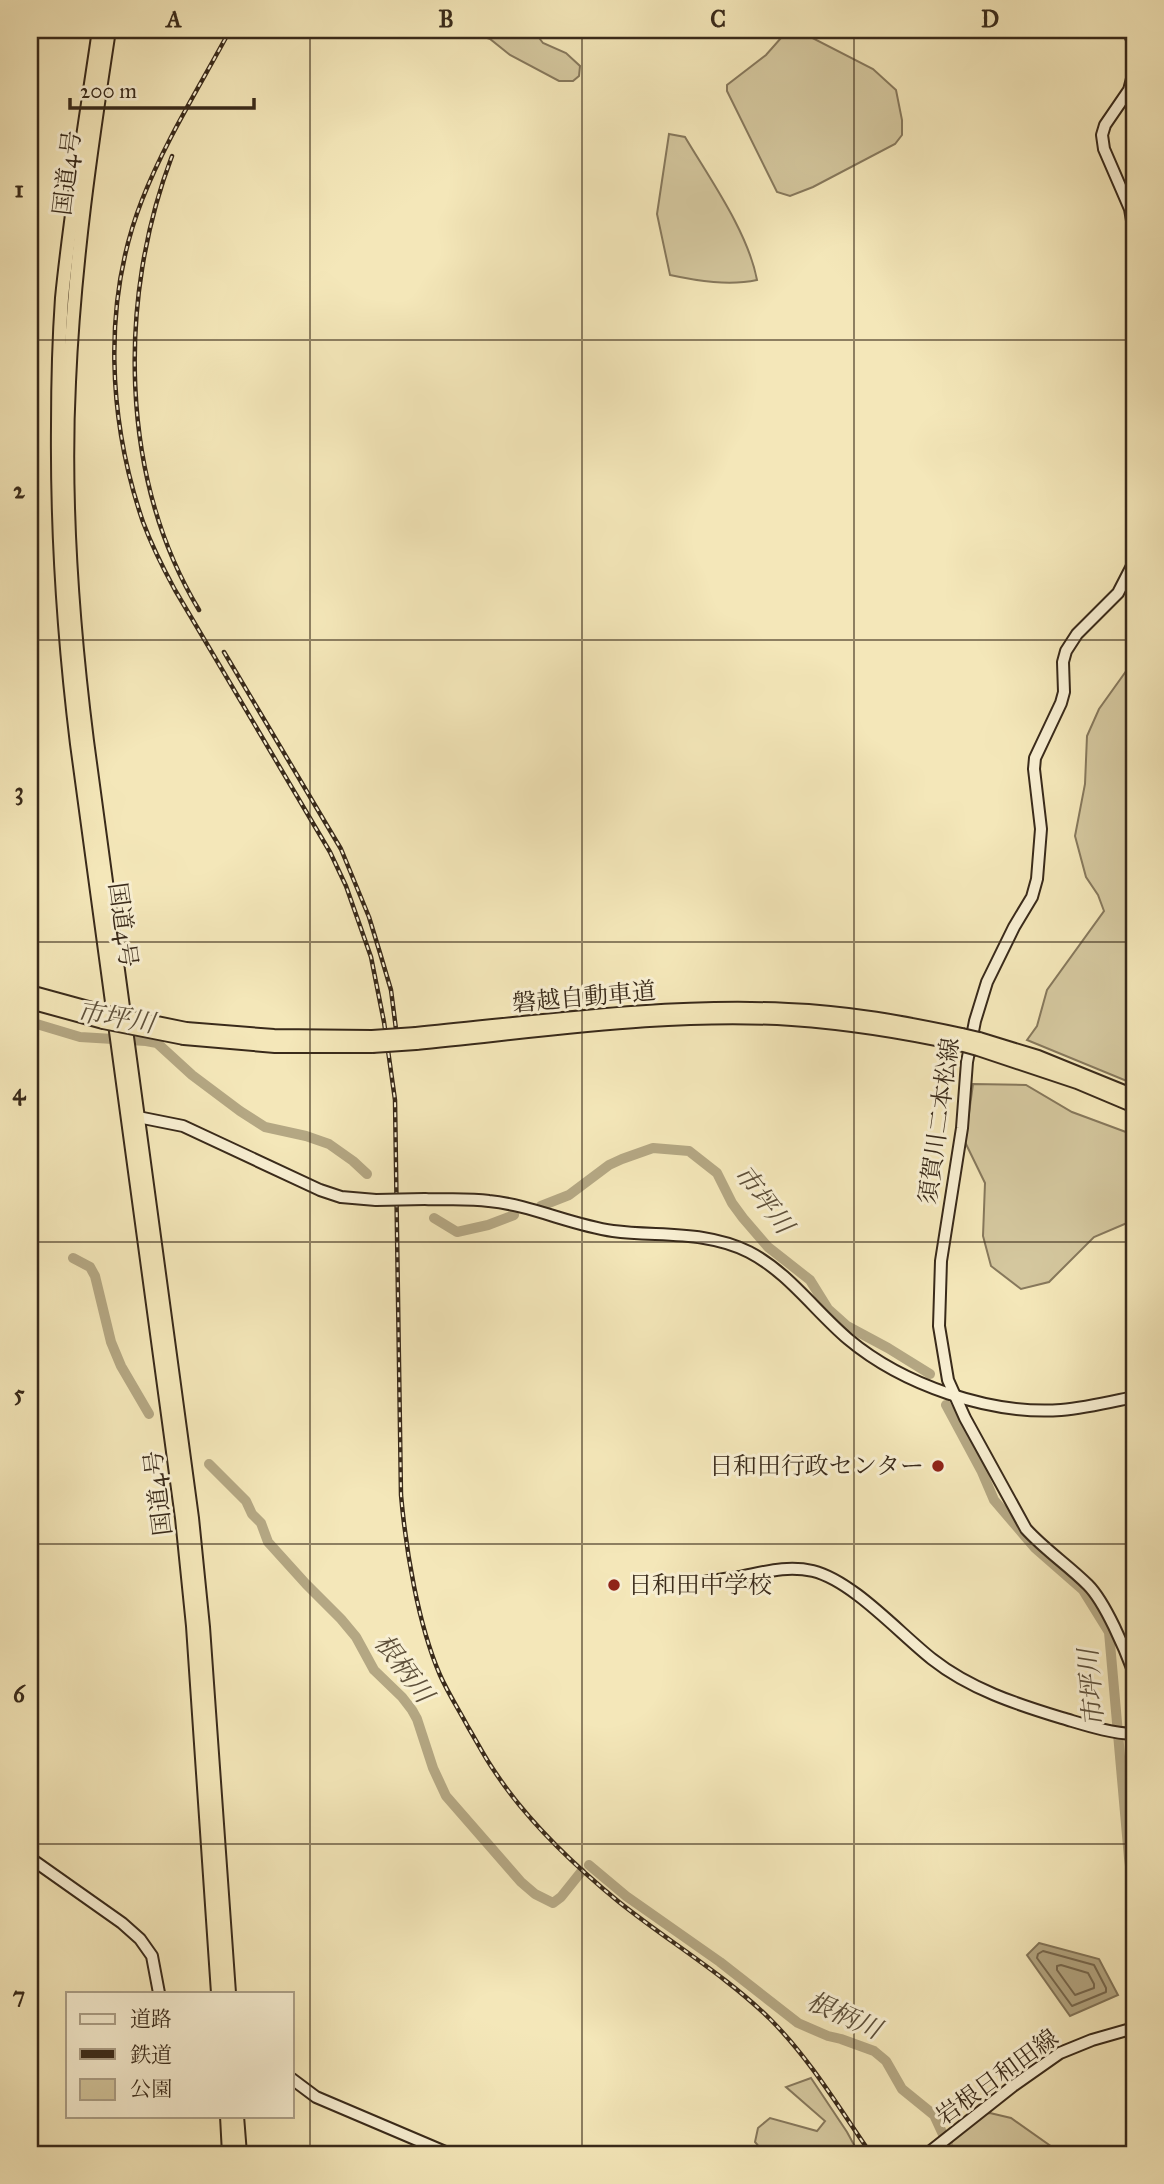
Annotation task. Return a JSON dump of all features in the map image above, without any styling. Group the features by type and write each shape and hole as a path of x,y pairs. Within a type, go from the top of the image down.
{"highway":[{"name":"国道4号","path":"99,30 62,299 57,477 60,574 77,744 182,1518 193,1626 218,1992"},
{"name":"国道4号","path":"109,30 75,287 67,477 70,560 79,671 194,1540 203,1627 229,1992"},
{"name":"磐越自動車道","path":"30,992 103,1017"},
{"name":"磐越自動車道","path":"30,1002 185,1033 372,1041 416,1039 654,1011 751,1008 791,1010 870,1018 1038,1057 1134,1096"},
{"name":"磐越自動車道","path":"978,1044 1134,1106"},
{"path":"227,2118 229,2154"},
{"path":"237,2118 240,2154"}],"main road":[{"path":"1128,30 1134,45"},
{"path":"1134,71 1129,90 1105,125 1102,135 1104,149 1130,209 1134,232"},
{"path":"1134,335 1134,341"},
{"name":"須賀川二本松線","path":"1134,562 1118,593 1077,634 1064,656 1064,692 1061,703 1034,762 1041,829 1035,890 987,982 975,1021 967,1062 962,1128 941,1261 939,1326 947,1376 953,1394 1009,1500 1036,1541 1093,1591 1125,1648 1134,1673"},
{"path":"138,1117 183,1126 320,1190 341,1196 376,1200 491,1201 613,1231 692,1236 736,1246 769,1264 839,1331 862,1349 906,1375 978,1403 1035,1410 1074,1408 1134,1397"},
{"path":"702,1582 778,1568 816,1572 858,1596 934,1660 963,1680 1024,1707 1089,1727 1119,1734 1134,1734"},
{"path":"30,1858 121,1923 143,1943 152,1956 159,1992"},
{"name":"岩根日和田線","path":"927,2154 1013,2086 1060,2053 1092,2039 1134,2028"},
{"path":"294,2080 317,2097 450,2154"}],"green space":[{"path":"464,30 533,30 543,43 566,53 580,66 579,76 573,81 559,81 510,55 490,39"},
{"path":"788,30 797,30 873,69 896,90 902,120 902,135 895,144 813,187 790,196 777,192 727,91 727,85 766,55"},
{"path":"669,134 685,137 716,188 737,225 757,280 725,283 670,275 657,214"},
{"path":"1134,660 1134,1084 1027,1040 1037,1026 1047,990 1104,911 1098,895 1086,877 1075,836 1085,784 1087,736 1099,709"},
{"path":"973,1084 1026,1085 1072,1112 1134,1135 1134,1220 1094,1237 1049,1282 1021,1289 991,1266 983,1236 985,1183 965,1142"},
{"path":"811,2078 859,2154 765,2154 755,2142 758,2128 770,2118 817,2131 825,2121 786,2087"},
{"path":"984,2114 1011,2118 1062,2154 948,2154 952,2141"}],"water":[{"path":"1039,1943 1099,1959 1118,1995 1070,2016 1027,1955"}],"waterway":[{"name":"市坪川","path":"30,1022 80,1037 157,1043 192,1075 265,1127 329,1144 367,1174"},
{"name":"市坪川","path":"541,1206 569,1195 609,1165 622,1159 653,1148 689,1151 717,1173 743,1218 768,1247 810,1280 828,1309 847,1326 930,1374"},
{"name":"市坪川","path":"434,1218 457,1232 488,1225 514,1215"},
{"name":"根柄川","path":"73,1258 90,1267 95,1276 111,1342 121,1366 149,1414"},
{"name":"市坪川","path":"946,1405 994,1500 1035,1548 1083,1590 1109,1632 1134,1896"},
{"name":"根柄川","path":"209,1464 246,1501 252,1514 261,1523 268,1542 341,1619 356,1637 374,1670 412,1710 446,1796 521,1882 535,1894 553,1903 581,1872"},
{"name":"根柄川","path":"589,1865 626,1896 720,1962 798,2023 874,2051 886,2061 902,2089 934,2115 952,2154"}],"railway":[{"path":"230,30 161,156 129,239 120,279 116,320 114,361 117,402 131,483 154,548 175,590 330,852 346,886 371,957 395,1100 401,1495 406,1540 425,1633 450,1695 488,1761 522,1808 552,1842 602,1888 734,1987 770,2019 811,2067 871,2154"},
{"path":"172,156 154,211 142,268 136,327 135,386 141,445 153,503 173,558 199,610"},
{"path":"224,652 341,849 369,917 380,953 391,990 397,1037"}],"place":[{"name":"日和田行政センター","path":"938,1466"},
{"name":"日和田中学校","path":"614,1585"}]}
